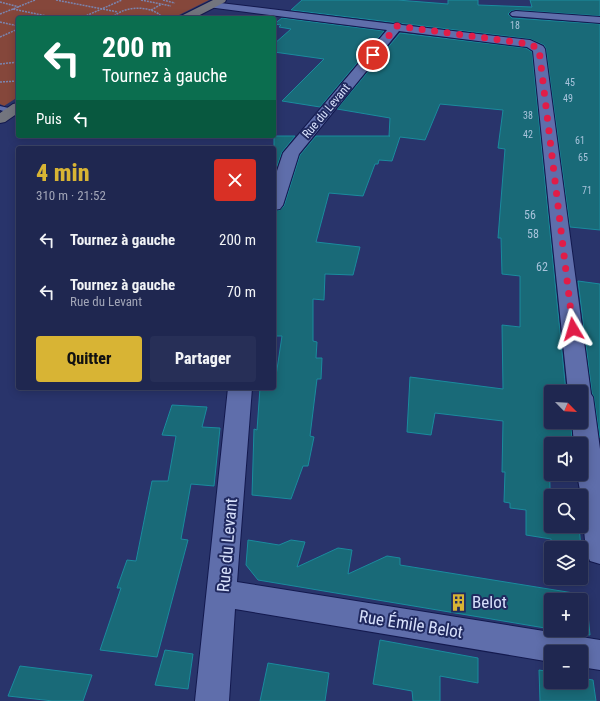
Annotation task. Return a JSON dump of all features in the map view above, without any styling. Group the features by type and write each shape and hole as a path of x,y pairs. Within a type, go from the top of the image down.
{"street":[{"path":"189,16 216,2 397,26 526,33"},
{"path":"579,385 539,49 526,33 514,10 600,20"},
{"name":"Rue du Levant","path":"276,199 291,153 397,26"},
{"name":"Rue du Levant","path":"212,701 240,390"},
{"path":"585,429 600,552"},
{"name":"Rue Émile Belot","path":"222,593 600,655"}],"path":[{"path":"0,14 35,0"},
{"path":"56,0 118,12 137,9 150,10 158,13 160,16"},
{"path":"85,16 122,0"},
{"path":"156,3 162,0"},
{"path":"0,2 19,7"},
{"path":"150,10 162,4"},
{"path":"13,9 46,16"},
{"path":"114,16 118,12"},
{"path":"0,22 16,27"},
{"path":"0,37 16,29"},
{"path":"0,64 16,62"},
{"path":"0,82 16,81"}],"shaded area":[{"path":"0,0 209,0 177,16 16,16 16,98 4,106 0,104"}],"building":[{"path":"302,0 397,0 448,4 448,0 478,0 478,5 532,7 530,0 600,0 600,16 516,10 511,11 508,14 512,18 600,24 600,230 570,227 546,49 544,45 530,39 291,10"},
{"path":"282,18 384,31 320,107 282,101 324,59 276,52 276,42 291,29 279,27 281,25 276,24 276,22"},
{"path":"400,33 526,48 532,52 565,385 544,385 544,429 571,429 572,437 544,437 544,481 550,481 550,489 544,489 544,533 580,533 580,541 551,541 551,539 526,535 526,510 510,508 510,503 504,502 505,472 502,472 503,421 435,413 431,435 407,432 410,377 503,389 502,325 520,327 520,276 502,274 501,238 498,238 505,149 498,148 503,110 440,104 425,140 400,137 392,161 379,160 378,164 375,164 363,196 329,193 316,242 360,247 353,275 325,274 324,300 313,299 313,341 317,342 316,358 322,358 321,379 317,379 310,436 314,437 308,466 303,466 291,499 252,495 254,429 257,430 260,390 276,390 276,376 282,336 276,336 276,211 280,210 284,206 300,155 316,136 389,136 390,118 337,109"},
{"path":"276,136 295,136 282,152 276,169 276,146 274,146 274,138 276,138"},
{"path":"578,281 600,284 600,438 594,397 592,393"},
{"path":"172,405 207,407 202,427 220,428 214,486 191,484 181,539 188,540 157,657 100,650 121,588 117,588 127,560 136,561 152,481 168,481 176,436 162,435"},
{"path":"248,540 279,545 291,540 305,542 297,567 338,548 352,550 348,574 387,556 400,558 400,565 574,593 544,593 544,628 258,580 246,565"},
{"path":"588,615 590,635 588,635"},
{"path":"380,640 478,658 478,683 440,676 440,701 413,701 412,691 373,684"},
{"path":"165,650 193,654 188,689 155,685"},
{"path":"268,663 329,673 325,701 260,701"},
{"path":"20,666 92,675 83,701 53,701 8,696"},
{"path":"539,670 544,671 544,689 588,689 588,679 593,680 596,701 540,701"}],"place":[{"name":"Belot","path":"459,602"}],"route":[{"path":"373,55 397,26 530,44 539,49 573,329"}]}
